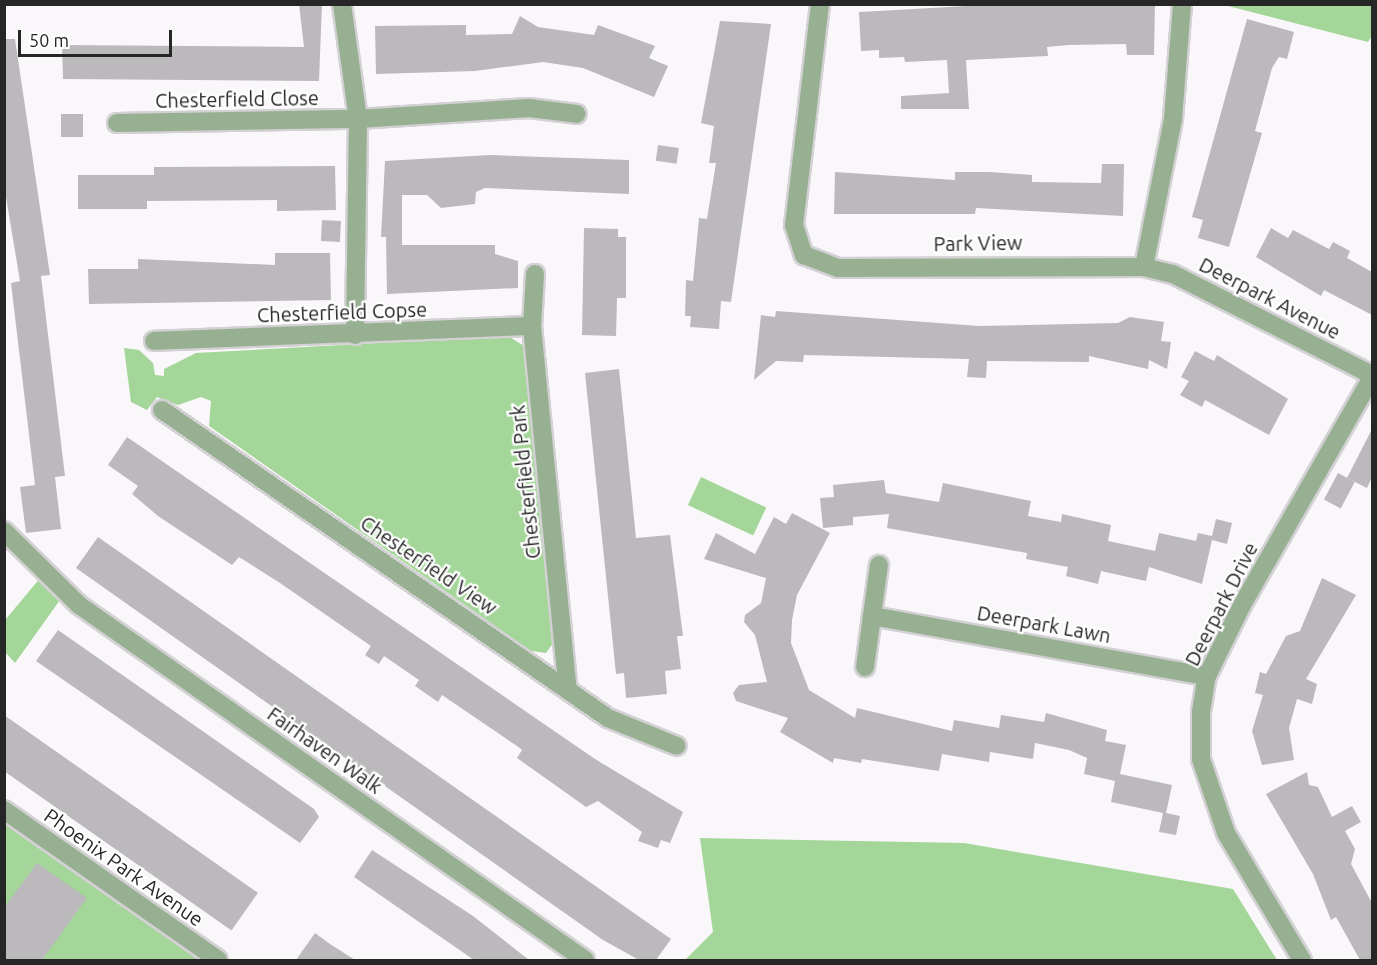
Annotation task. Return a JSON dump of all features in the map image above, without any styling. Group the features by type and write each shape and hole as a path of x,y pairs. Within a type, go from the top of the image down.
{"street":[{"path":"342,4 358,119 355,335"},
{"name":"Park View","path":"820,4 794,225 804,255 838,268 1144,267"},
{"path":"1144,267 1173,119 1182,4"},
{"name":"Chesterfield Close","path":"117,123 358,119 479,109 577,114"},
{"name":"Deerpark Avenue","path":"1144,267 1173,274 1372,376"},
{"name":"Chesterfield Park","path":"535,274 532,326 567,686"},
{"name":"Chesterfield Copse","path":"154,341 355,335 532,326"},
{"name":"Deerpark Drive","path":"1302,960 1226,833 1204,769 1201,712 1207,676 1242,605 1372,376"},
{"name":"Chesterfield View","path":"162,410 628,730 677,746"},
{"name":"Fairhaven Walk","path":"4,531 45,568 79,605 585,960"},
{"path":"865,667 879,566"},
{"name":"Deerpark Lawn","path":"872,616 1207,676"},
{"name":"Phoenix Park Avenue","path":"4,810 219,960"}],"green space":[{"path":"1224,5 1372,5 1372,36 1368,42"},
{"path":"508,336 524,346 556,639 546,653 531,651 209,426 211,401 201,397 178,405 157,397 147,410 131,402 124,348 139,350 153,363 155,375 164,376 164,369 196,353"},
{"path":"701,477 766,507 753,536 688,505"},
{"path":"42,576 60,600 15,663 5,652 5,620"},
{"path":"5,820 206,960 5,960"},
{"path":"700,838 964,843 1233,889 1277,960 685,960 713,932"}],"building":[{"path":"299,4 322,4 319,81 63,79 62,45 304,47"},
{"path":"1003,4 1155,4 1154,55 1127,55 1126,44 1069,45 1047,47 1048,56 966,60 969,109 901,109 901,96 949,93 947,60 905,62 904,57 879,58 879,50 861,51 859,12"},
{"path":"520,16 538,27 594,35 598,25 655,46 649,58 668,66 654,97 583,68 543,62 475,71 376,74 375,26 466,25 466,35 512,34"},
{"path":"1247,19 1294,32 1287,59 1279,57 1272,68 1255,131 1262,133 1229,247 1198,238 1203,220 1192,217"},
{"path":"720,21 771,24 731,302 721,301 719,329 690,327 691,316 685,316 686,280 693,281 699,218 707,219 716,163 709,163 714,126 701,123"},
{"path":"4,39 15,39 50,275 41,276 65,476 55,477 61,529 26,533 20,487 35,485 11,283 20,281 4,185"},
{"path":"61,114 83,114 83,137 61,137"},
{"path":"658,145 679,148 677,164 656,161"},
{"path":"490,155 629,160 629,194 485,188 476,192 475,204 441,208 427,195 402,195 402,245 495,245 495,254 518,261 518,288 387,294 386,237 381,237 385,161"},
{"path":"1102,164 1124,164 1123,216 976,208 975,214 834,214 835,172 955,180 955,172 990,172 1032,175 1032,182 1101,183"},
{"path":"335,166 336,210 277,211 277,200 147,201 147,209 78,209 78,175 154,175 154,167"},
{"path":"322,220 341,221 340,242 321,241"},
{"path":"584,228 618,229 618,237 626,237 626,298 617,298 616,336 582,335"},
{"path":"1271,228 1288,238 1293,230 1329,249 1333,242 1350,251 1347,258 1372,272 1372,315 1324,290 1321,296 1256,257"},
{"path":"275,253 330,253 331,300 89,304 88,269 138,269 138,259 275,265"},
{"path":"776,311 979,326 1118,323 1130,317 1164,322 1161,341 1171,342 1167,369 1149,360 1148,369 1089,356 1089,362 987,361 986,378 967,377 969,359 804,355 803,362 776,361 754,380 761,315 775,317"},
{"path":"1195,351 1214,361 1217,355 1288,399 1269,435 1205,400 1202,407 1180,395 1189,381 1181,377"},
{"path":"619,369 636,538 670,535 683,636 677,636 681,669 665,671 667,694 626,698 624,673 616,674 585,373"},
{"path":"1372,429 1372,477 1367,488 1347,478"},
{"path":"127,437 595,759 683,812 670,843 661,840 658,848 638,841 642,832 598,801 586,807 517,758 522,750 517,746 442,695 438,702 415,686 419,680 384,656 379,664 365,655 371,646 280,583 239,557 232,565 158,516 132,494 138,486 108,465"},
{"path":"1338,473 1355,482 1341,508 1324,499"},
{"path":"884,480 886,493 939,502 943,483 1031,501 1028,516 1061,522 1062,514 1111,525 1108,541 1155,551 1159,533 1196,541 1198,533 1212,536 1216,519 1232,523 1227,544 1212,540 1202,584 1149,567 1146,581 1101,571 1098,584 1066,576 1068,567 1026,559 1027,553 887,528 889,514 853,517 853,525 823,528 820,498 834,497 833,485"},
{"path":"792,513 830,533 797,595 792,620 791,643 809,690 855,718 857,708 952,731 954,720 999,728 1001,715 1044,722 1046,713 1107,730 1105,741 1126,745 1120,774 1172,785 1166,813 1180,816 1176,835 1159,832 1163,813 1111,802 1115,781 1084,774 1087,758 1069,750 1035,743 1033,759 990,752 989,762 942,754 939,771 862,759 861,763 834,758 833,763 780,732 788,718 736,701 733,693 739,685 767,682 755,635 744,622 745,615 761,603 766,578 704,559 716,533 755,554 774,517 786,524"},
{"path":"98,537 671,939 656,960 639,960 603,940 76,568"},
{"path":"1322,578 1356,595 1306,679 1317,684 1312,704 1297,699 1289,728 1294,760 1262,765 1252,731 1263,695 1255,693 1260,672 1266,674 1286,636 1300,631"},
{"path":"58,630 314,809 319,817 300,843 36,661"},
{"path":"4,715 258,893 232,930 4,771"},
{"path":"1307,772 1309,785 1318,787 1332,817 1352,806 1361,822 1345,831 1355,849 1351,864 1372,903 1372,960 1360,960 1336,917 1331,920 1313,874 1266,794"},
{"path":"372,850 473,916 529,960 474,960 354,877"},
{"path":"37,863 87,898 42,960 4,960 4,908"},
{"path":"315,933 330,944 355,960 296,960"}]}
